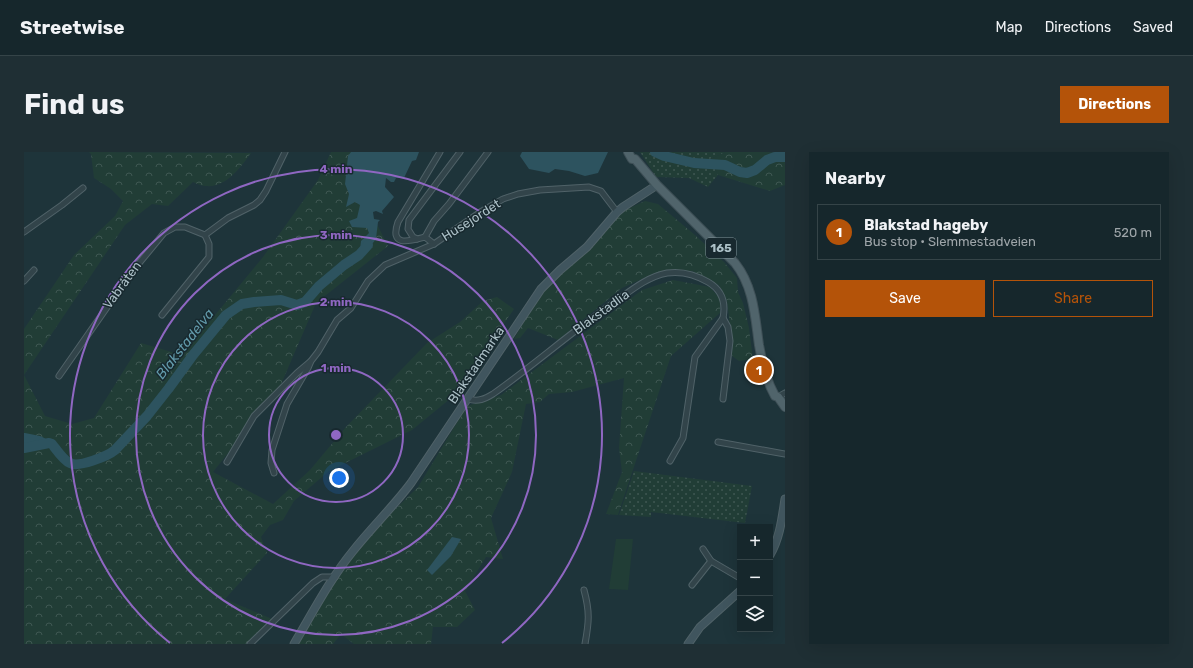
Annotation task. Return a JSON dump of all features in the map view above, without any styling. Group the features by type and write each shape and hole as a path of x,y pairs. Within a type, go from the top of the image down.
{"main road":[{"name":"165","path":"628,152 632,159 634,156 657,185 716,243 744,275 751,292 763,367 770,387 775,396 781,395 785,407"},
{"name":"Blakstadmarka","path":"294,644 334,577 354,549 400,499 541,289 560,270 587,247 617,212 657,185"},
{"path":"773,549 779,531 785,499"},
{"path":"688,644 700,627 737,594"}],"street":[{"path":"162,315 209,256 210,244 205,235 228,218 254,205 260,200 285,152"},
{"name":"Husejordet","path":"434,244 425,238 407,242 400,240 396,233 397,225 440,152"},
{"path":"417,239 413,237 408,230 409,220 460,152"},
{"name":"Husejordet","path":"425,238 434,221 449,204 488,152"},
{"name":"Husejordet","path":"228,462 254,416 311,361 337,320 351,308 368,280 385,265 434,244 482,211 503,199 518,194 569,187 596,188 602,191 617,212"},
{"path":"24,232 83,188"},
{"name":"Vabråten","path":"59,376 131,273 164,233 175,227 185,227 205,235"},
{"path":"24,281 34,270"},
{"name":"Blakstadlia","path":"468,399 485,399 493,394 639,284 654,277 668,273 681,273 703,279 713,285 722,298 724,312 723,318 728,327 730,341 723,399"},
{"path":"670,461 676,448 682,441 696,357 723,318"},
{"name":"Husejordet","path":"274,472 270,463 281,421 287,404 311,361"},
{"path":"718,442 785,454"},
{"path":"703,550 712,560 737,576"},
{"path":"692,585 712,560"},
{"path":"250,644 313,583 322,577 334,577"},
{"path":"584,590 589,607 589,619 585,644"}],"green space":[{"path":"89,152 251,153 232,176 220,184 203,186 193,182 168,206 152,204 125,225 24,375 24,329 74,255 115,216 123,201 111,189 94,178 91,154"},
{"path":"331,152 355,152 349,169 388,246 316,303 279,389 213,472 273,504 310,470 346,427 427,343 460,322 483,301 497,297 514,309 456,394 412,430 329,471 294,501 283,520 270,525 261,537 267,553 225,599 272,619 246,644 24,644 24,375 45,416 72,424 94,418 141,343 182,355 263,257 318,180"},
{"path":"640,152 726,152 710,159 718,175 708,187 689,178 656,177"},
{"path":"726,152 785,153 785,185 770,191 718,175 710,159"},
{"path":"645,201 658,204 724,262 737,278 738,292 743,303 749,328 753,359 739,361 732,356 727,301 719,285 692,271 653,274 622,288 558,340 528,328 520,338 514,339 539,296 625,210"},
{"path":"673,280 710,287 720,299 720,313 671,356 618,515 606,514 622,472 619,448 624,378 572,392 549,394 540,402 526,404 512,472 491,518 503,559 486,557 465,591 475,610 457,627 433,627 431,644 354,644 341,634 333,644 296,644 331,585 366,538 418,487 467,406 501,395 642,290"},
{"path":"634,471 752,486 745,523 651,512 651,517 619,515"},
{"path":"616,539 633,539 628,590 609,589"}],"water":[{"path":"351,152 419,152 416,160 412,161 404,178 396,178 394,182 391,182 386,178 385,187 394,197 382,211 383,214 376,211 373,212 374,219 380,220 378,222 376,239 365,253 356,254 360,250 361,241 369,233 367,228 352,227 349,221 357,218 360,205 355,202 346,207 349,194 345,184 348,156"},
{"path":"522,152 608,152 598,173 585,176 569,171 555,169 549,173 529,169 520,156"},
{"path":"452,537 461,539 451,556 432,575 427,570"}],"waterway":[{"path":"655,152 664,156 694,163 725,165 740,172 747,173 755,170 767,160 775,157 785,157"},
{"name":"Blakstadelva","path":"24,448 49,443 52,444 65,460 74,464 93,461 115,450 147,416 193,355 226,315 242,304 254,302 281,300 297,305 305,302 319,286 344,265 359,255 368,245"},
{"path":"24,438 43,443"}],"place":[{"name":"Blakstad hageby","path":"759,370"}]}
